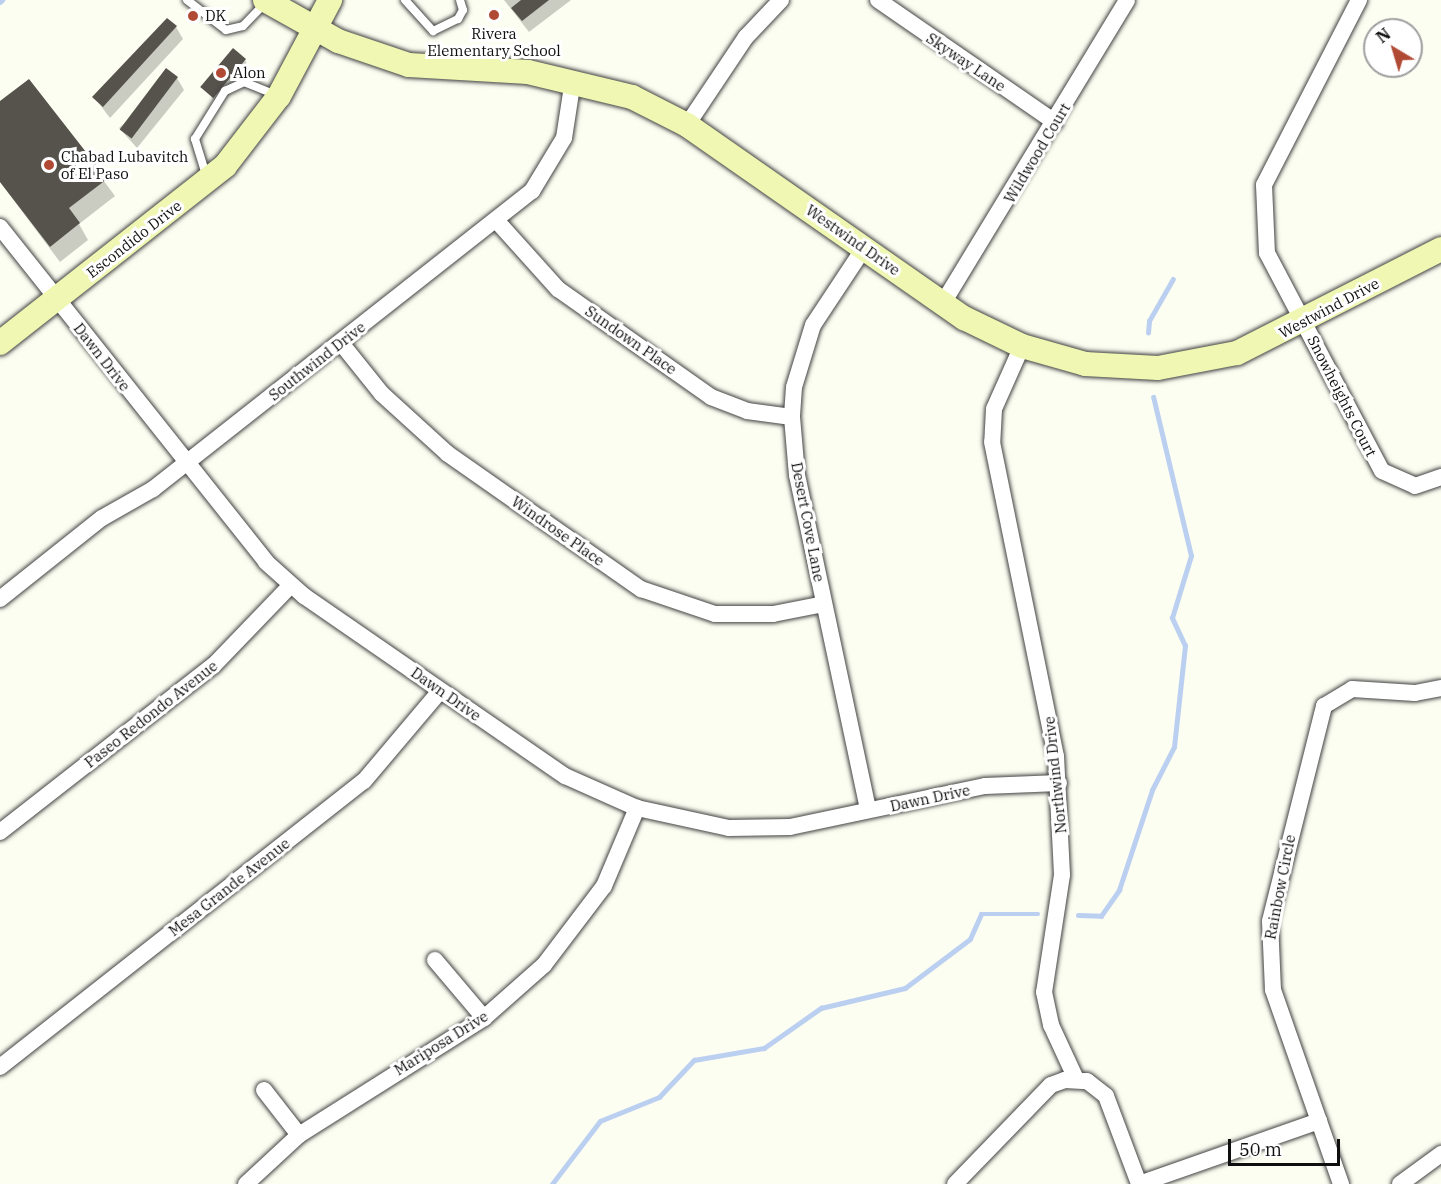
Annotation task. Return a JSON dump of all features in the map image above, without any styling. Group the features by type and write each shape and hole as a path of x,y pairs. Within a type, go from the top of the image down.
{"main road":[{"name":"Westwind Drive","path":"266,0 315,30 409,65 573,80 632,97 687,124 943,303 1022,346 1085,364 1158,368 1237,353 1304,322 1441,249"},
{"name":"Escondido Drive","path":"0,343 209,181 240,150 279,96 330,0"}],"street":[{"path":"687,124 746,37 781,0"},
{"name":"Skyway Lane","path":"878,0 1055,122"},
{"name":"Wildwood Court","path":"943,303 1127,0"},
{"name":"Snowheights Court","path":"1359,0 1264,185 1268,253 1382,471 1415,486 1441,477"},
{"name":"Southwind Drive","path":"0,599 102,518 185,463 532,191 558,152 570,119 573,80"},
{"name":"Sundown Place","path":"496,220 558,289 711,397 747,411 792,417"},
{"name":"Dawn Drive","path":"0,227 185,463 291,585 565,776 637,808 685,822 760,829 827,822 868,810 985,786 1059,783"},
{"name":"Desert Cove Lane","path":"864,248 813,326 794,387 792,417 797,475 868,810"},
{"name":"Windrose Place","path":"340,343 382,394 448,454 641,589 715,614 773,614 824,604"},
{"name":"Northwind Drive","path":"1022,346 994,410 992,442 1059,783 1062,875 1044,992 1051,1025 1076,1079"},
{"name":"Paseo Redondo Avenue","path":"0,832 214,665 291,585"},
{"name":"Rainbow Circle","path":"1341,1184 1273,990 1268,951 1270,921 1318,717 1336,694 1352,689 1415,693 1441,688"},
{"name":"Mesa Grande Avenue","path":"0,1067 364,781 440,691"},
{"name":"Mariposa Drive","path":"246,1184 299,1135 484,1018 581,923 618,859 637,808"},
{"path":"435,960 484,1018"},
{"path":"955,1184 1051,1085 1076,1079 1106,1096 1139,1184 1319,1121"},
{"path":"264,1090 299,1135"},
{"path":"1400,1184 1441,1154"}],"lane":[{"path":"187,0 226,30 243,26 266,0"},
{"path":"405,0 433,31 458,19 463,10 460,0"},
{"path":"209,181 195,139 225,91 244,81 279,96"}],"building":[{"path":"521,0 549,0 522,21 511,8"},
{"path":"167,18 177,26 103,107 92,97"},
{"path":"233,48 246,59 213,98 200,87"},
{"path":"166,68 178,77 132,139 120,129"},
{"name":"Chabad Lubavitch of El Paso","path":"29,79 107,179 69,208 80,223 50,247 0,182 0,101"}],"waterway":[{"path":"1148,333 1149,321 1173,279"},
{"path":"1078,915 1101,916 1119,890 1152,790 1174,747 1185,646 1172,618 1191,556 1153,397"},
{"path":"552,1184 600,1121 659,1097 694,1060 764,1048 821,1008 905,988 970,939 981,914 1038,914"}],"place":[{"name":"Rivera Elementary School","path":"494,15"},
{"name":"DK","path":"193,16"},
{"name":"Alon","path":"221,73"},
{"name":"Chabad Lubavitch of El Paso","path":"49,165"}]}
